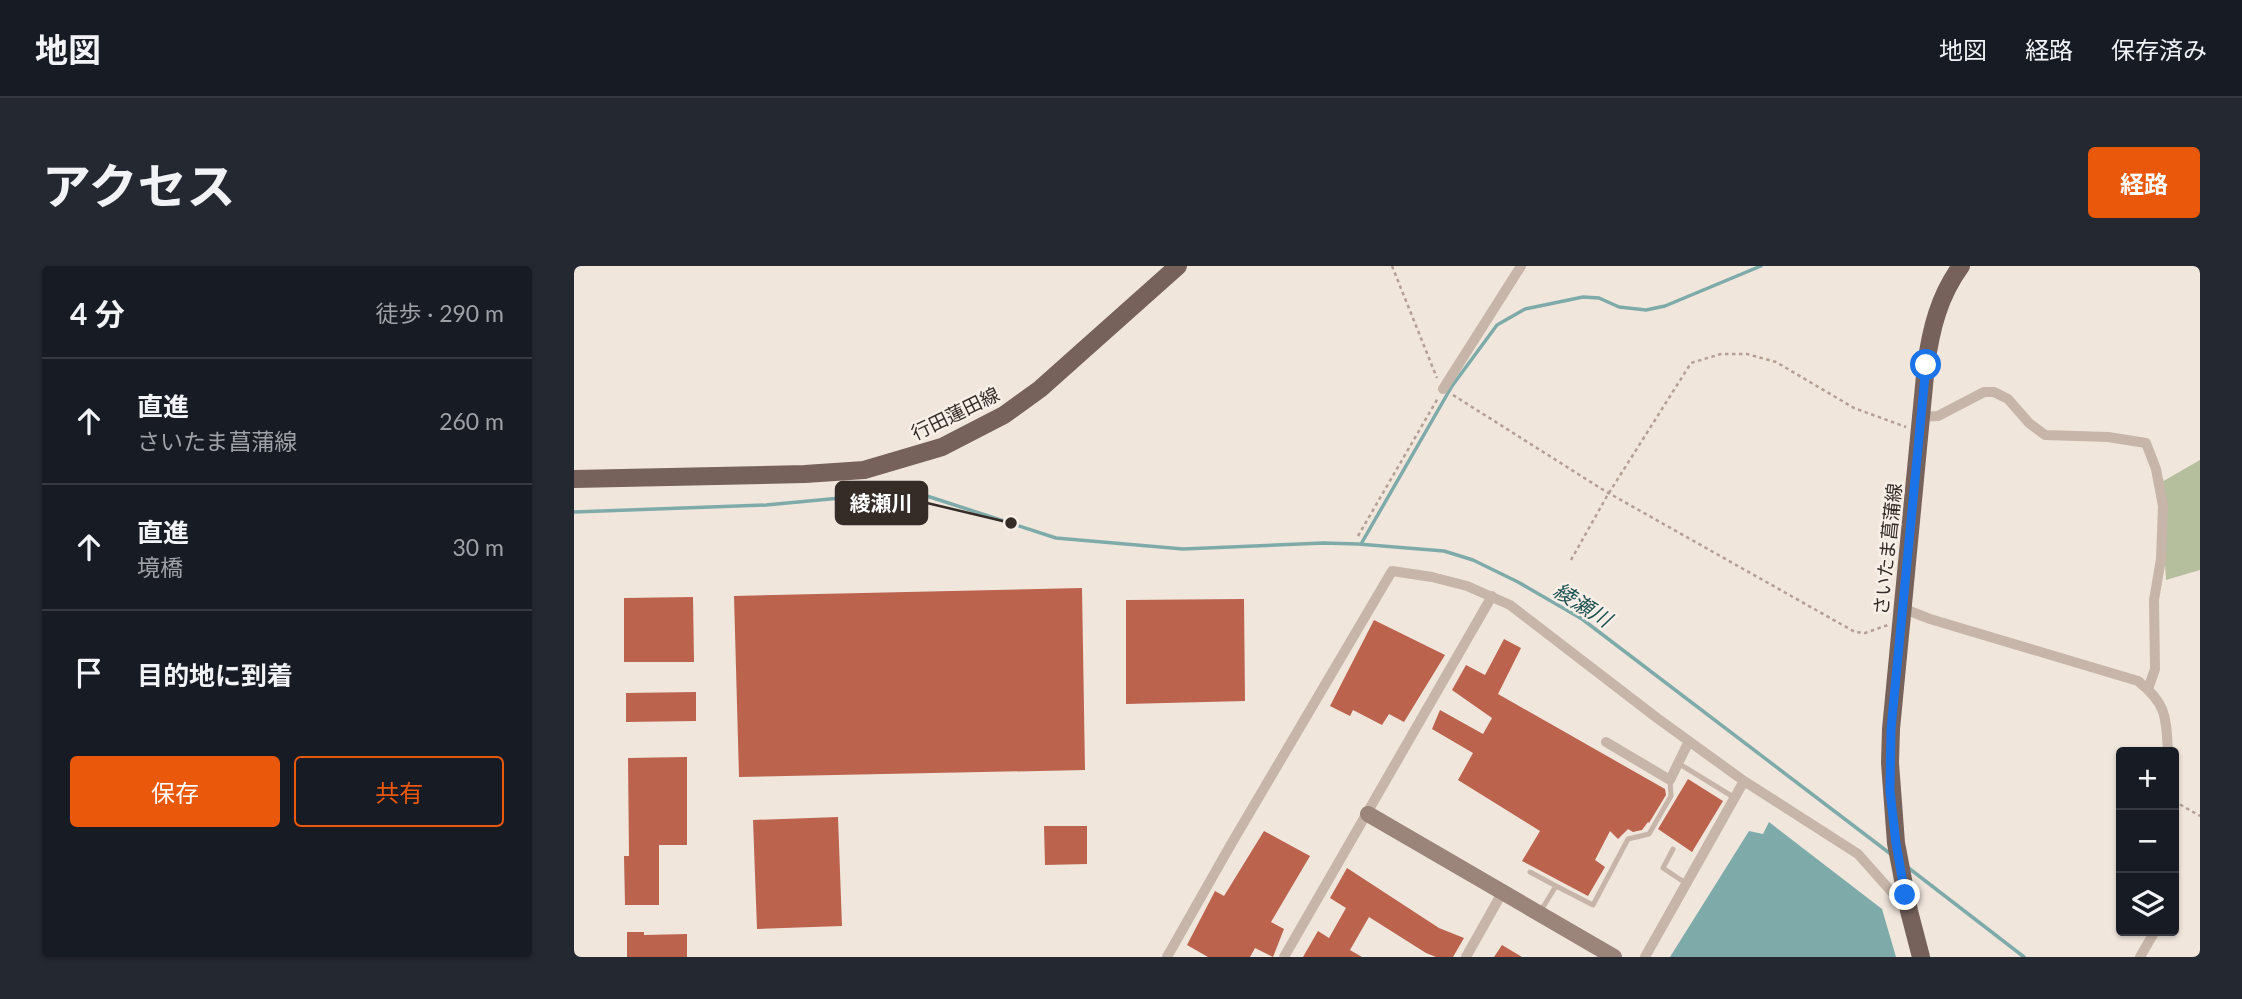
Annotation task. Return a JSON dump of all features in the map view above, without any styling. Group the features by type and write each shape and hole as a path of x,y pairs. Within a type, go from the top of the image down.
{"main road":[{"name":"行田蓮田線","path":"574,479 852,471 909,458 942,447 1004,415 1040,388 1178,266"},
{"name":"さいたま菖蒲線","path":"1907,903 1896,843 1890,763 1901,614 1926,365 1935,319 1943,296 1961,266"},
{"path":"1907,903 1921,957"}],"street":[{"path":"1443,389 1521,266"},
{"path":"1920,424 1984,392 1994,392 2008,399 2029,423 2045,435 2108,437 2146,443 2157,469 2163,506 2161,559 2154,600 2155,669 2148,689"},
{"path":"1167,957 1392,571 1467,586 1510,605 1689,741 1745,781 1858,854 1907,903"},
{"path":"1284,957 1492,596"},
{"path":"1901,614 1930,619 2138,681 2160,702 2167,725 2168,747"},
{"path":"1606,742 1670,780 1689,741"},
{"path":"1645,957 1745,781"},
{"path":"1368,814 1614,957"},
{"path":"1466,957 1502,893"},
{"path":"2140,957 2152,936"}],"lane":[{"path":"1678,763 1735,798"},
{"path":"1530,872 1593,905 1629,839 1648,834 1671,796 1670,780"},
{"path":"1673,849 1663,868 1687,884"},
{"path":"1539,914 1556,886"}],"path":[{"path":"1392,266 1443,389 1605,491 1855,632 1866,633 1901,614"},
{"path":"1571,560 1607,496 1691,363 1721,354 1747,354 1776,362 1854,408 1920,424"},
{"path":"1357,536 1443,389"},
{"path":"2179,804 2200,816"}],"green space":[{"path":"2200,460 2200,570 2166,580 2160,483"}],"water":[{"path":"1769,822 1882,909 1896,957 1670,957 1749,831 1763,834"}],"building":[{"path":"1082,588 1085,770 739,777 734,596"},
{"path":"693,597 694,662 624,662 624,598"},
{"path":"1244,599 1245,701 1126,704 1126,600"},
{"path":"1374,620 1445,655 1404,722 1389,714 1382,725 1353,710 1350,716 1330,706"},
{"path":"1504,639 1521,648 1498,694 1665,789 1666,795 1642,830 1633,832 1628,829 1618,839 1610,831 1595,860 1605,867 1588,896 1522,861 1540,831 1458,780 1473,753 1432,729 1440,710 1483,734 1492,718 1452,690 1466,665 1485,675"},
{"path":"696,692 696,721 626,722 626,693"},
{"path":"687,757 687,845 659,845 659,905 625,905 624,856 629,856 628,758"},
{"path":"1688,779 1723,801 1692,852 1658,829"},
{"path":"838,817 842,926 757,929 753,820"},
{"path":"1044,826 1087,826 1087,864 1045,865"},
{"path":"1264,831 1310,856 1271,922 1284,929 1273,957 1255,948 1250,957 1208,957 1187,945 1215,891 1224,896"},
{"path":"1347,868 1439,928 1464,938 1453,957 1436,957 1426,953 1369,917 1350,950 1362,957 1303,957 1318,931 1329,938 1346,908 1330,898"},
{"path":"627,932 644,932 644,935 687,934 687,957 627,957"},
{"path":"1502,945 1522,957 1494,957"}],"waterway":[{"path":"1361,544 1452,386 1497,325 1525,309 1583,297 1599,298 1619,307 1646,310 1665,306 1761,266"},
{"name":"綾瀬川","path":"574,512 766,505 894,493 927,496 1056,538 1183,549 1323,543 1444,551 1473,560 1518,582 1582,619 1892,855"},
{"name":"綾瀬川","path":"1906,866 2024,957"}],"place":[{"name":"綾瀬川","path":"1011,523"}],"route":[{"path":"1905,895 1890,791 1891,729 1926,365"}]}
